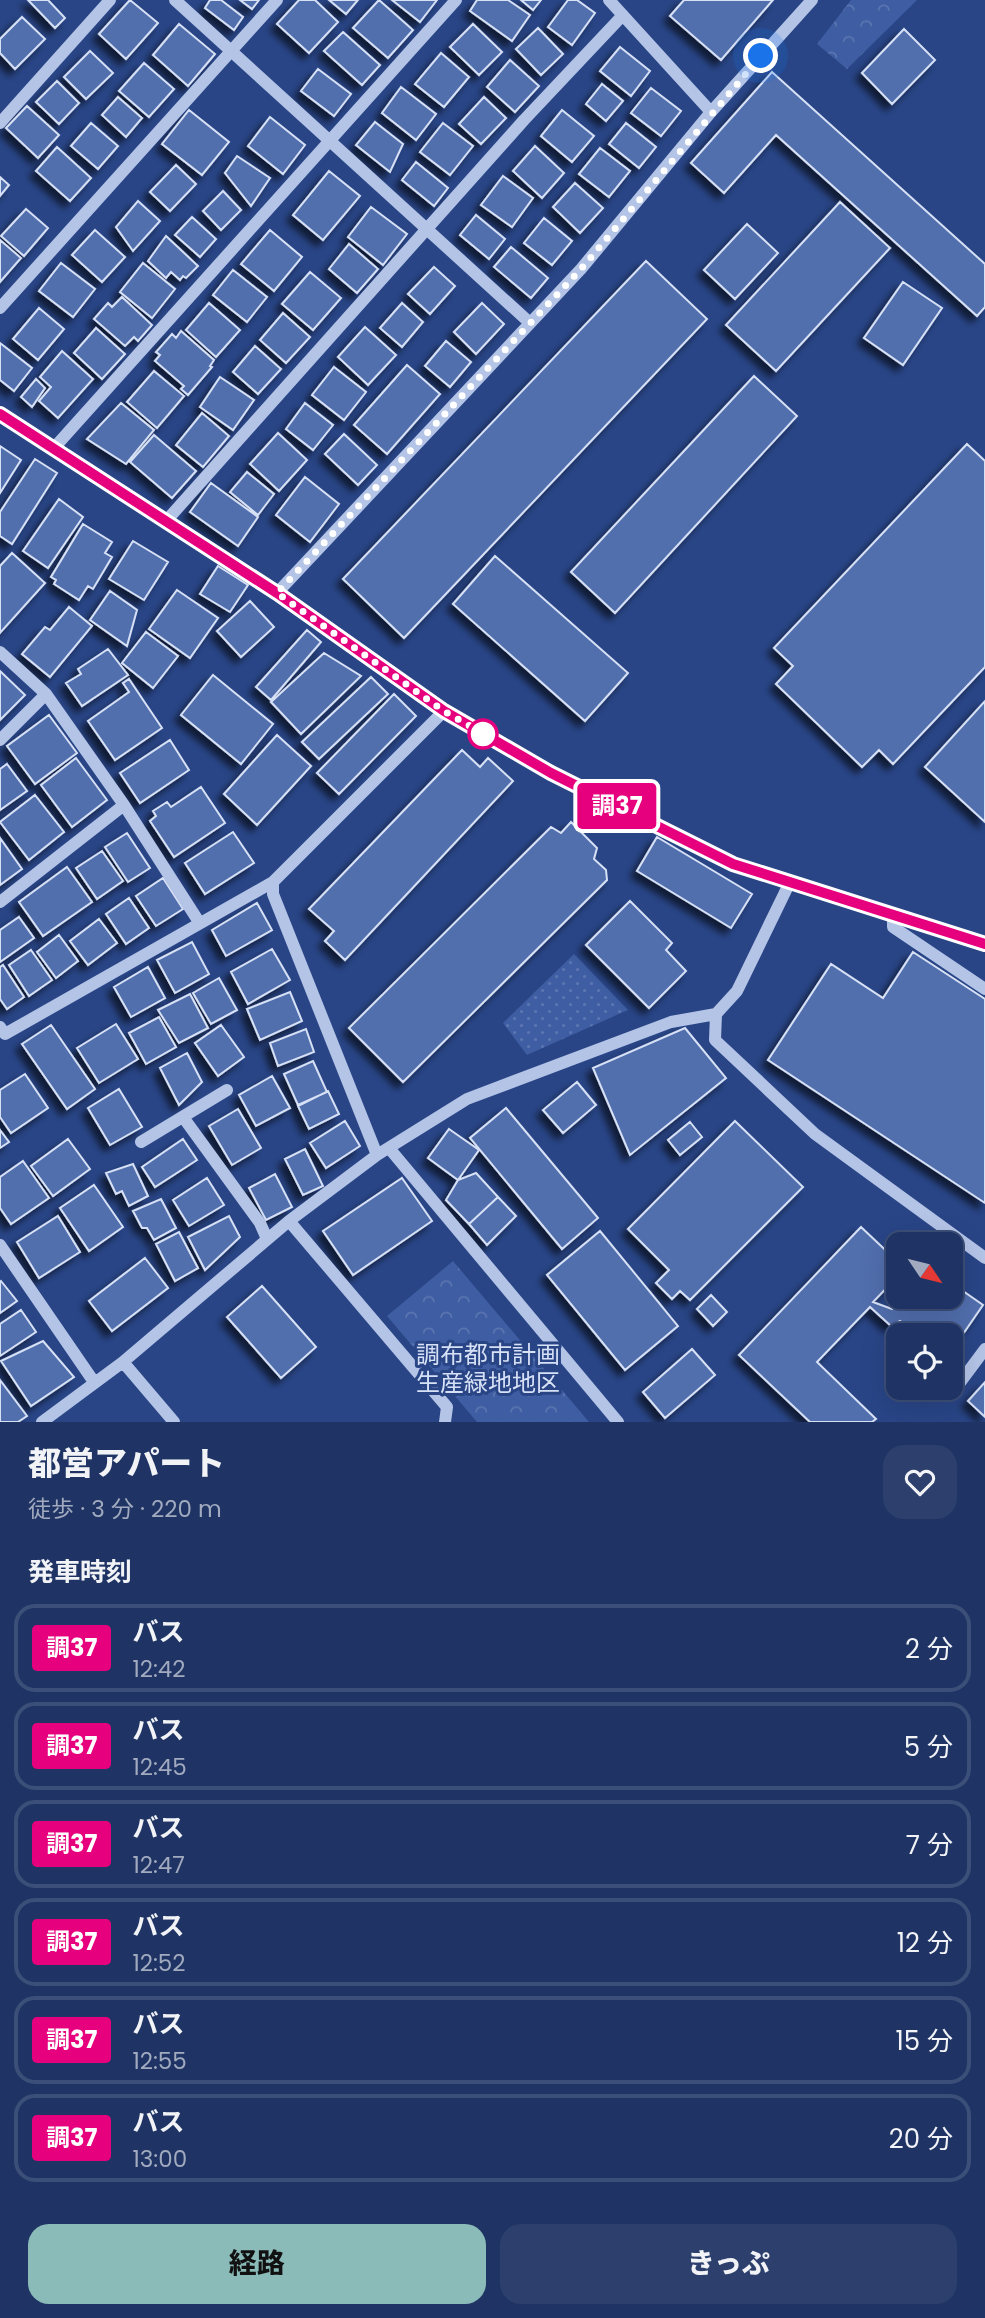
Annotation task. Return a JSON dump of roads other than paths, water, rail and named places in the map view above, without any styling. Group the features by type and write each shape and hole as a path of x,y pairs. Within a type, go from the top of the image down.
{"street":[{"path":"0,123 110,0"},
{"path":"175,0 530,323"},
{"path":"0,308 277,0"},
{"path":"54,448 456,0"},
{"path":"609,0 711,112"},
{"path":"277,593 581,269 711,112 812,0"},
{"path":"167,520 428,231 524,120 623,15"},
{"path":"0,415 277,593 444,711 551,773 733,864 985,944"},
{"path":"0,652 46,694 124,805 200,922"},
{"path":"0,740 46,694"},
{"path":"0,1027 5,1034 273,882 444,711"},
{"path":"0,902 124,805"},
{"path":"273,882 278,907 377,1155"},
{"path":"42,1422 123,1362 289,1221 377,1155 467,1099 671,1022 716,1014 737,991 790,882"},
{"path":"892,913 893,927 985,989"},
{"path":"716,1014 716,1040 815,1134 985,1258"},
{"path":"141,1142 227,1090"},
{"path":"183,1117 260,1223 267,1239"},
{"path":"389,1148 618,1422"},
{"path":"289,1221 447,1407 445,1422"},
{"path":"0,1245 94,1382"},
{"path":"963,1379 985,1349"},
{"path":"123,1362 174,1422"}],"park label":[{"name":"調布都市計画 生産緑地地区","path":"488,1369"}]}
